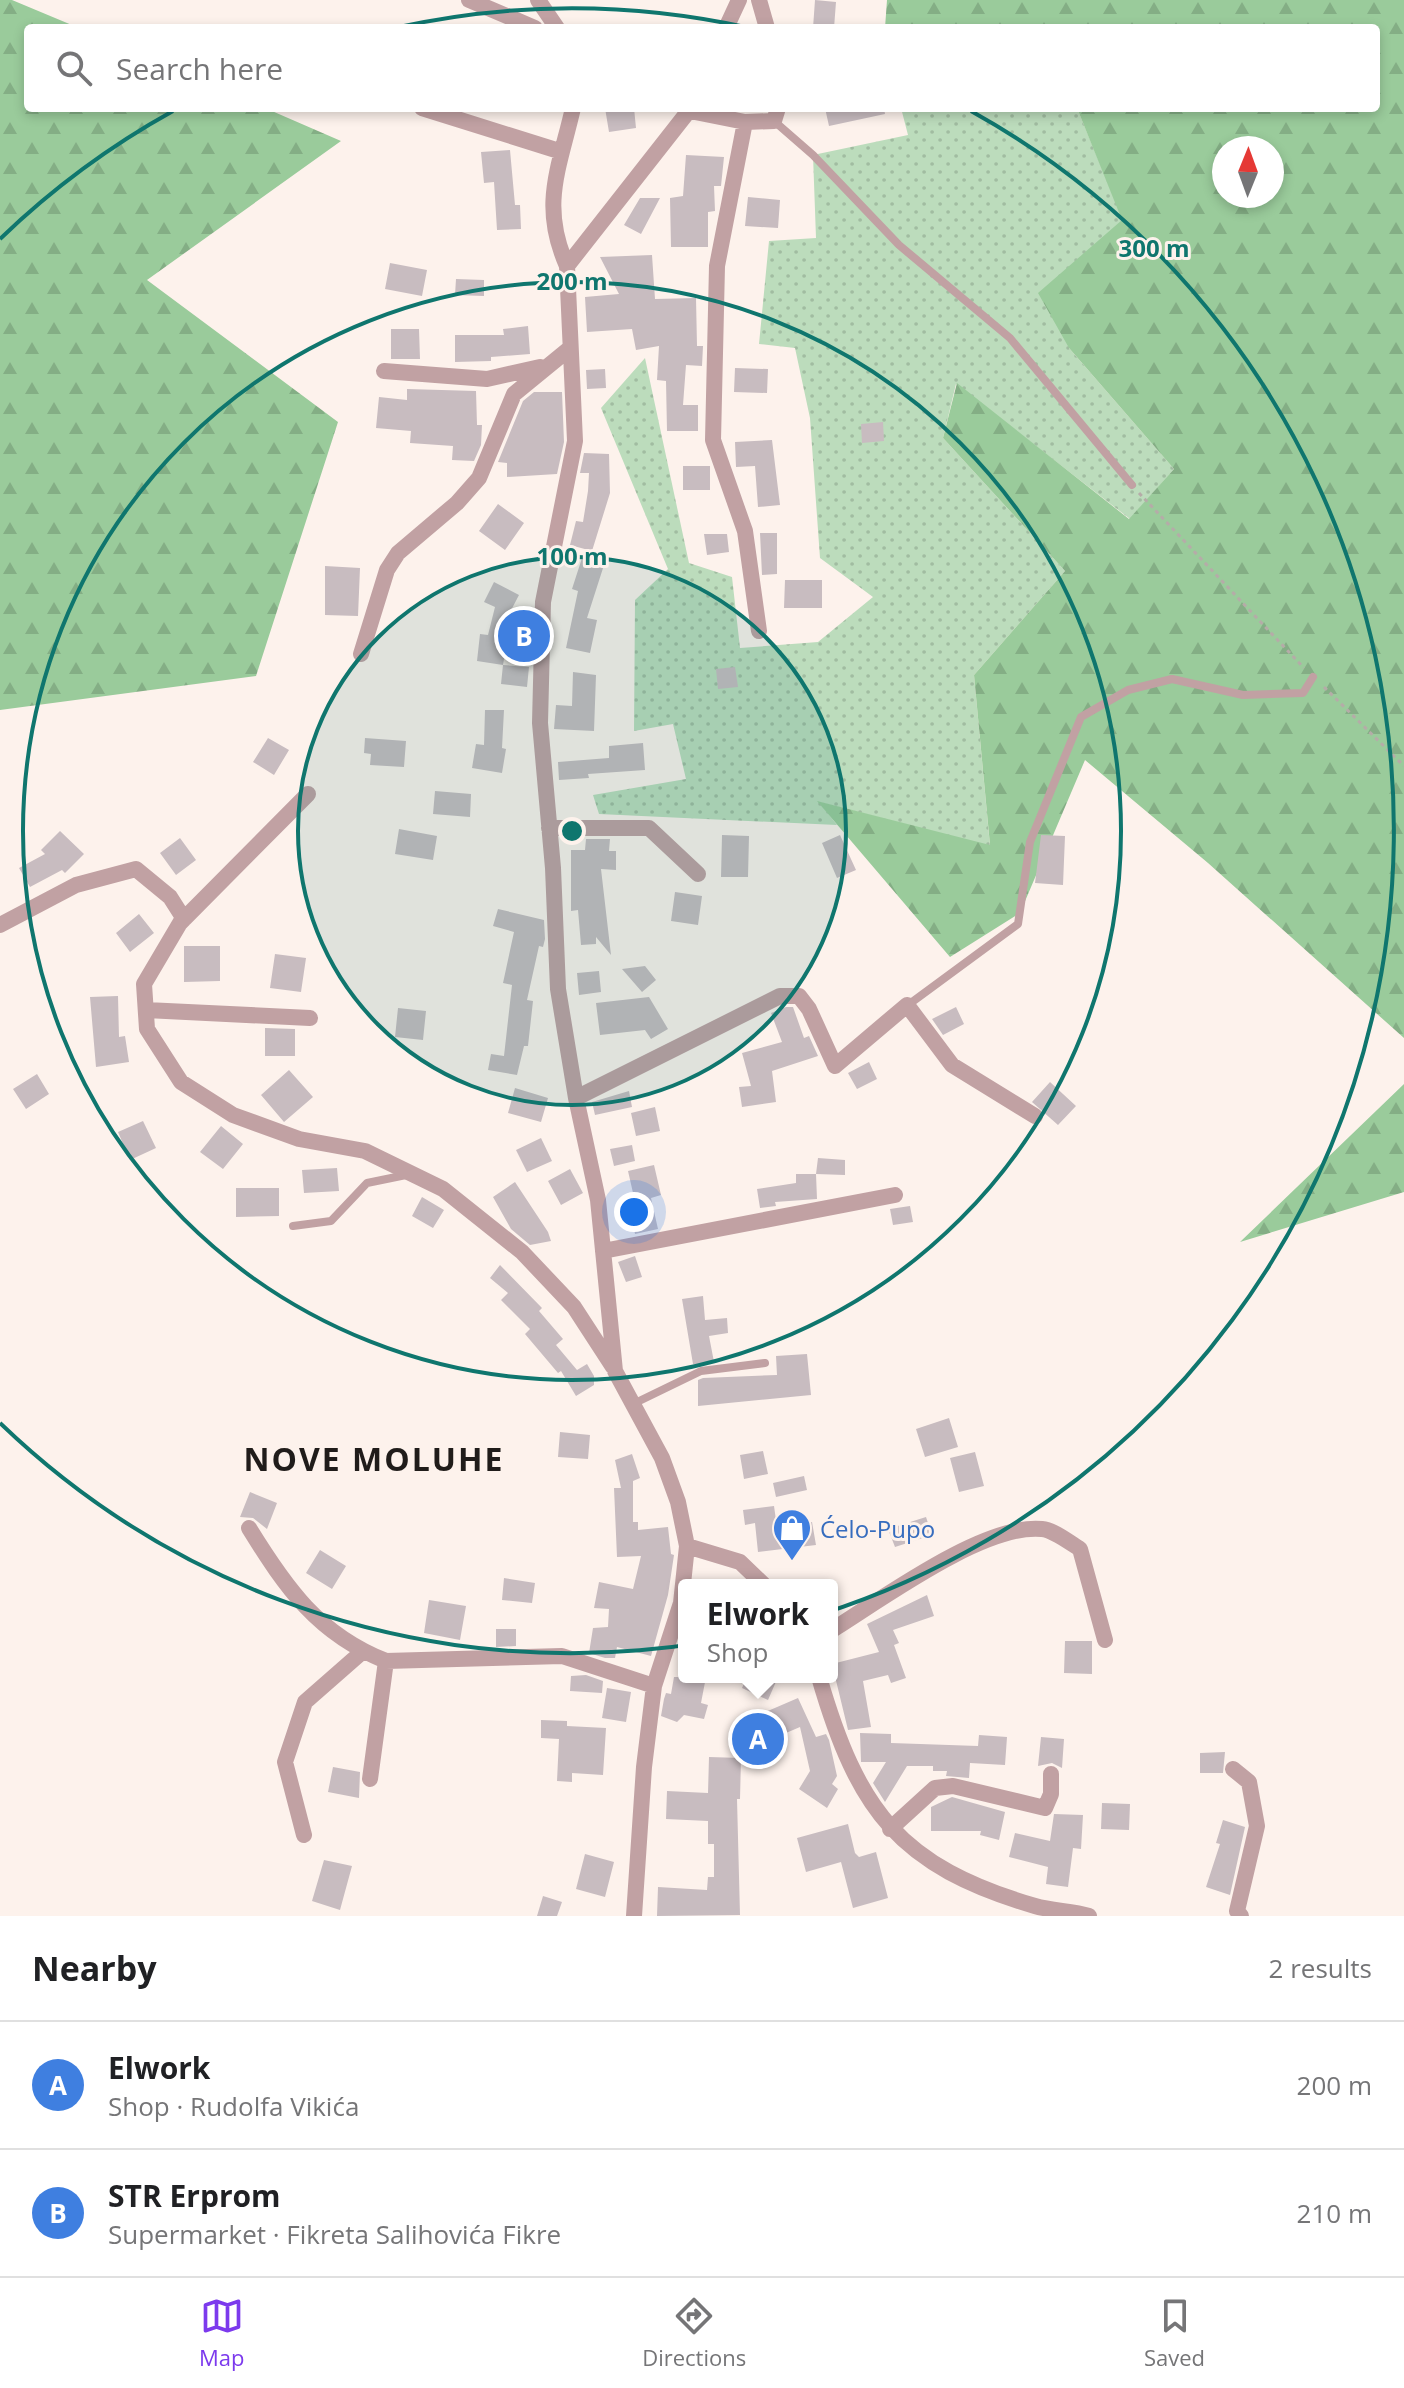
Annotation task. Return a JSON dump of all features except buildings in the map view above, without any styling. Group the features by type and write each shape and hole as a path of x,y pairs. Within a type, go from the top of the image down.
{"street":[{"path":"469,0 526,24"},
{"path":"538,0 554,24"},
{"path":"728,24 739,0"},
{"path":"759,0 766,24"},
{"path":"435,112 559,151"},
{"path":"572,112 559,151 552,220 567,266 575,441 543,602 540,723 558,989 576,1098 598,1200 615,1371"},
{"path":"567,266 689,112"},
{"path":"703,112 745,122 776,115"},
{"path":"745,122 717,266 713,440 745,531 759,631"},
{"path":"361,654 387,570 398,553 457,503 479,478 514,394 569,349"},
{"path":"384,371 487,379 545,366"},
{"path":"308,794 184,919 144,984 147,1029 181,1082 233,1115 299,1139 365,1151 443,1189 522,1252 574,1307 615,1371 662,1458 678,1502 687,1546 684,1579"},
{"path":"549,828 649,828 698,874"},
{"path":"0,925 76,885 136,869 170,897 184,919"},
{"path":"576,1098 780,996 799,996 809,1009 835,1066 907,1005 952,1065 1035,1116"},
{"path":"146,1010 310,1018"},
{"path":"603,1251 895,1195"},
{"path":"249,1528 302,1607 362,1652 386,1661 562,1656 654,1686"},
{"path":"838,1626 962,1550 990,1537 1043,1528 1080,1549 1105,1640"},
{"path":"687,1546 740,1562 758,1579"},
{"path":"634,1916 644,1767 654,1686 678,1612"},
{"path":"304,1835 285,1762 305,1702 362,1652"},
{"path":"370,1779 386,1661"},
{"path":"821,1683 856,1781 890,1829 927,1861 963,1881 1038,1907 1089,1916"},
{"path":"1233,1769 1249,1782 1257,1826 1237,1911 1241,1916"},
{"path":"890,1829 935,1788 953,1786 1045,1808 1051,1794 1051,1774"}],"lane":[{"path":"776,115 899,245 1010,338 1132,485"},
{"path":"907,1005 1018,924 1030,842 1081,717 1128,690 1172,679 1243,695 1279,696 1303,693 1313,677"},
{"path":"293,1226 331,1221 367,1183 413,1174"},
{"path":"633,1404 701,1371 765,1363"}],"path":[{"path":"1132,485 1313,677 1404,766"}],"green space":[{"path":"0,0 12,0 69,24 24,24 24,112 274,112 341,141 147,280 338,422 256,676 0,710"},
{"path":"887,0 1404,0 1404,1038 1208,863 1085,760 1020,913 950,957 817,801 990,845 974,675 1065,571 943,438 957,383 1129,519 1174,469 1069,348 1038,293 1122,220 1079,112 1380,112 1380,24 885,24"},
{"path":"902,112 1079,112 1123,220 1069,348 1174,469 1130,519 956,384 943,438 1065,571 974,675 990,846 819,802 837,825 599,814 593,795 686,779 673,724 634,731 635,600 668,569 601,408 645,358 689,563 732,577 740,648 818,642 873,597 820,558 810,418 795,348 759,344 769,241 816,238 813,155 908,135"},
{"path":"1404,1084 1404,1192 1240,1242"}],"place":[{"name":"STR Erprom","path":"524,636"},
{"name":"Ćelo-Pupo","path":"792,1562"},
{"name":"Elwork","path":"758,1739"}],"district":[{"name":"NOVE MOLUHE","path":"374,1458"}]}
